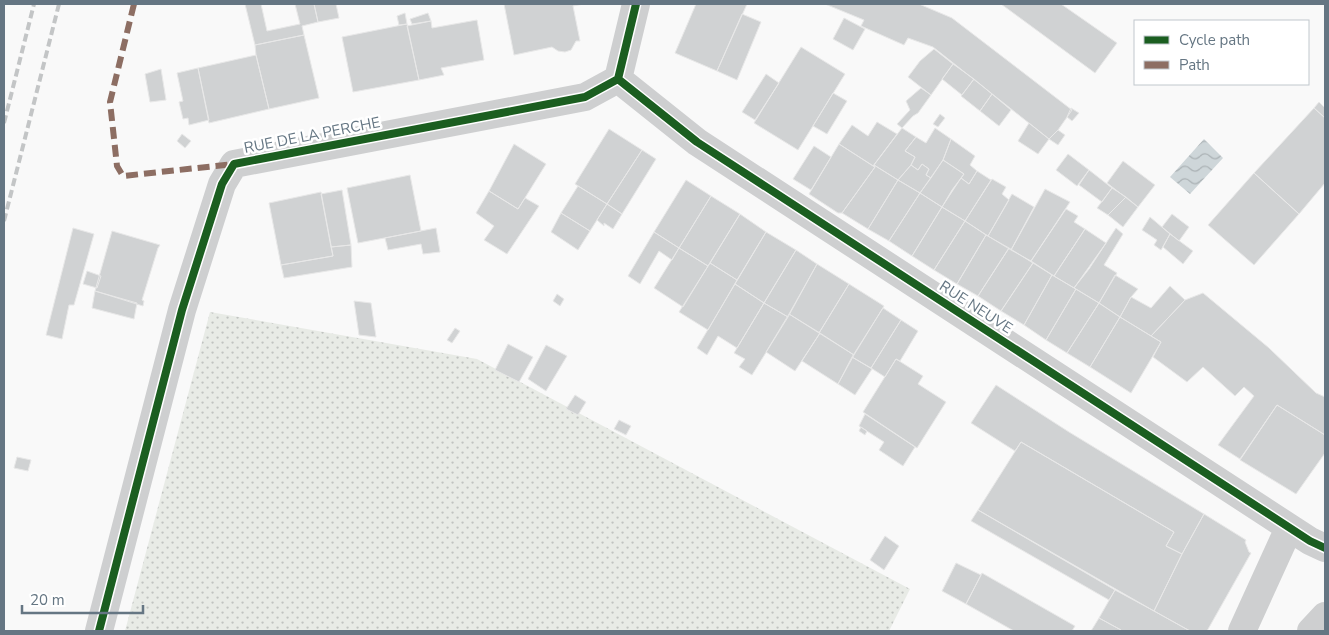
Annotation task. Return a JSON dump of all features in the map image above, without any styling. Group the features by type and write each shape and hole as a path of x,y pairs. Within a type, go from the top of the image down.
{"street":[{"path":"618,78 636,4"},
{"name":"RUE NEUVE","path":"618,78 697,142 1289,528 1325,548"},
{"name":"RUE DE LA PERCHE","path":"99,631 182,310 222,184 234,164 585,98 618,78"},
{"path":"1242,631 1289,528"},
{"path":"1311,631 1325,616"}],"shaded area":[{"path":"210,312 477,359 910,589 889,631 125,631"}],"water":[{"path":"1204,139 1223,158 1190,194 1170,177"}],"building":[{"path":"245,4 261,4 267,31 300,24 295,4 314,4 318,22 302,26 304,35 255,45"},
{"path":"314,4 336,4 339,18 318,22"},
{"path":"504,4 584,4 573,6 580,41 576,41 571,50 565,52 558,51 552,47 514,55"},
{"path":"696,4 747,4 717,71 675,53"},
{"path":"825,4 919,4 952,18 1072,110 1049,139 933,47 908,38 904,45 861,26 864,20"},
{"path":"1001,4 1061,4 1117,43 1095,73"},
{"path":"405,13 407,24 399,25 397,16"},
{"path":"428,13 431,21 412,24 410,19"},
{"path":"742,14 761,22 737,80 717,71"},
{"path":"844,18 865,29 853,50 833,39"},
{"path":"477,20 484,60 441,68 444,75 419,80 407,26 431,21 432,28"},
{"path":"407,24 419,80 353,92 342,37"},
{"path":"304,35 319,98 269,109 255,45"},
{"path":"801,47 845,74 798,150 754,123"},
{"path":"934,49 953,64 931,95 908,77 920,61"},
{"path":"256,55 269,109 209,123 198,68"},
{"path":"953,64 974,79 962,95 942,79"},
{"path":"198,68 209,120 189,125 188,118 183,119 179,102 183,101 177,73"},
{"path":"161,69 166,100 150,102 145,74"},
{"path":"766,74 779,83 755,120 742,112"},
{"path":"974,79 992,94 980,111 961,96"},
{"path":"921,88 931,95 918,113 902,128 897,124 910,110 906,101"},
{"path":"833,93 847,101 827,134 813,126"},
{"path":"992,94 1011,110 999,126 980,111"},
{"path":"1319,102 1325,108 1325,118 1314,108"},
{"path":"1071,108 1079,113 1072,121 1067,117"},
{"path":"1314,108 1325,118 1325,183 1299,214 1254,173"},
{"path":"940,114 945,118 938,127 933,124"},
{"path":"877,122 897,134 873,166 839,144 852,125 868,136"},
{"path":"1029,123 1049,139 1038,154 1018,141"},
{"path":"902,128 916,137 905,151 915,157 911,165 898,180 874,165"},
{"path":"935,128 951,139 943,160 931,178 926,175 929,169 922,164 918,170 911,165 915,157 905,151 916,137 926,143"},
{"path":"609,129 642,150 607,204 575,184"},
{"path":"1058,130 1065,135 1058,145 1049,139"},
{"path":"182,134 191,141 185,148 177,141"},
{"path":"951,139 975,156 970,165 977,171 969,184 961,178 964,174 943,160"},
{"path":"514,144 546,164 518,209 489,191"},
{"path":"839,144 875,167 842,213 838,213 809,194"},
{"path":"814,146 831,157 811,190 793,179"},
{"path":"642,150 656,159 622,214 607,204"},
{"path":"1068,154 1089,170 1077,186 1056,170"},
{"path":"943,160 964,174 942,207 920,193"},
{"path":"1123,161 1155,185 1138,207 1107,183"},
{"path":"922,164 929,169 926,175 931,178 920,193 898,180 911,165 918,170"},
{"path":"874,165 898,180 868,229 842,213 875,167"},
{"path":"1089,170 1112,188 1102,202 1079,185"},
{"path":"977,171 991,180 965,221 942,207 961,178 969,184"},
{"path":"1254,173 1299,214 1254,265 1208,225"},
{"path":"410,175 421,231 358,243 347,188"},
{"path":"992,179 1006,187 1002,194 1009,200 988,236 965,221"},
{"path":"686,180 711,196 679,248 654,232"},
{"path":"898,180 920,193 889,241 868,229"},
{"path":"578,186 607,204 590,231 561,213"},
{"path":"1112,188 1126,197 1108,215 1097,208"},
{"path":"1045,189 1070,202 1031,261 1011,250"},
{"path":"342,190 351,245 331,247 321,194"},
{"path":"489,191 518,209 525,198 539,206 507,254 484,240 494,226 476,213"},
{"path":"321,192 333,256 281,265 269,203"},
{"path":"920,193 942,207 912,256 889,241"},
{"path":"1012,194 1034,207 1011,250 988,236"},
{"path":"711,196 740,214 708,266 679,248"},
{"path":"1126,197 1138,207 1123,227 1108,215"},
{"path":"607,204 622,214 613,229 604,223 604,226 597,220"},
{"path":"942,207 965,221 934,270 912,256"},
{"path":"1066,209 1078,216 1074,222 1085,229 1054,276 1031,261"},
{"path":"561,213 590,231 578,250 551,232"},
{"path":"740,214 766,232 737,280 710,263"},
{"path":"1172,214 1189,227 1179,241 1162,227"},
{"path":"1150,217 1170,234 1161,250 1154,245 1157,240 1142,230"},
{"path":"965,221 986,235 957,284 934,270"},
{"path":"73,228 94,234 74,305 69,305 62,339 46,335"},
{"path":"436,228 440,252 423,254 421,244 388,250 385,238"},
{"path":"1116,228 1123,234 1104,265 1117,273 1099,303 1074,288"},
{"path":"1085,229 1106,243 1074,288 1054,276"},
{"path":"112,231 160,245 142,300 144,301 143,306 95,291"},
{"path":"654,232 679,248 672,260 659,251 640,284 628,276"},
{"path":"766,232 796,250 764,303 735,284"},
{"path":"1170,234 1193,251 1183,264 1163,247"},
{"path":"986,235 1009,248 978,296 957,284"},
{"path":"351,245 352,267 284,278 281,265 333,256 331,247"},
{"path":"679,248 708,266 683,307 654,288"},
{"path":"1009,248 1033,263 1001,311 978,296"},
{"path":"796,250 817,264 788,317 764,303"},
{"path":"710,263 737,280 708,330 679,312"},
{"path":"1033,263 1052,275 1024,325 1001,311"},
{"path":"817,264 849,284 819,333 789,314"},
{"path":"87,271 101,276 97,288 83,284"},
{"path":"1052,275 1076,289 1046,340 1024,325"},
{"path":"1115,275 1138,289 1131,297 1120,317 1099,303"},
{"path":"735,284 764,303 737,348 718,336 707,355 697,348"},
{"path":"849,284 884,306 854,355 819,333"},
{"path":"1170,286 1185,300 1151,336 1120,317 1131,297 1151,308"},
{"path":"1076,289 1099,303 1067,353 1046,340"},
{"path":"95,291 137,303 134,319 92,308"},
{"path":"1203,293 1269,348 1316,393 1325,397 1325,435 1277,405 1240,459 1218,445 1254,396 1244,387 1235,396 1203,367 1187,382 1153,357 1161,342 1151,336 1185,300"},
{"path":"557,294 564,299 560,306 553,301"},
{"path":"354,301 371,303 376,337 359,335"},
{"path":"764,303 788,317 752,375 739,367 745,359 734,353"},
{"path":"1099,303 1120,317 1090,367 1067,353"},
{"path":"883,308 901,320 871,368 852,357"},
{"path":"789,314 820,333 795,371 766,352"},
{"path":"1120,317 1161,342 1131,393 1090,367"},
{"path":"901,320 918,331 900,361 896,359 885,377 871,368"},
{"path":"455,328 460,331 452,343 447,340"},
{"path":"820,333 854,355 838,384 802,361"},
{"path":"508,344 533,357 519,382 495,370"},
{"path":"546,345 567,356 546,391 528,379"},
{"path":"852,357 872,369 855,395 838,384"},
{"path":"896,359 923,376 918,384 946,402 917,448 863,412"},
{"path":"996,385 1204,514 1182,554 1166,546 1174,532 1021,442 1015,451 971,423"},
{"path":"575,395 586,402 578,415 566,409"},
{"path":"1277,405 1325,435 1325,453 1296,494 1240,460"},
{"path":"865,414 915,447 903,466 879,450 884,442 859,426"},
{"path":"619,420 631,426 626,435 614,429"},
{"path":"861,427 867,431 865,435 859,431"},
{"path":"1021,442 1174,532 1166,546 1182,554 1154,611 978,510"},
{"path":"17,457 31,460 28,471 14,468"},
{"path":"978,510 1115,590 1109,600 971,521"},
{"path":"1204,514 1246,540 1245,542 1251,553 1207,631 1190,631 1154,611"},
{"path":"885,536 899,546 884,570 870,560"},
{"path":"956,563 981,575 966,604 942,591"},
{"path":"982,573 1075,626 1072,631 1014,631 966,604"},
{"path":"1115,590 1190,631 1120,631 1099,618"},
{"path":"1099,618 1121,630 1091,631"}],"railway":[{"path":"4,123 34,4"},
{"path":"4,221 59,4"}],"marked path":[{"path":"134,4 110,102 117,166 123,176 234,164"}],"cycle path":[{"path":"99,631 182,310 222,184 234,164 585,97 618,79 636,4"},
{"path":"618,79 697,142 1310,541 1325,548"}]}
